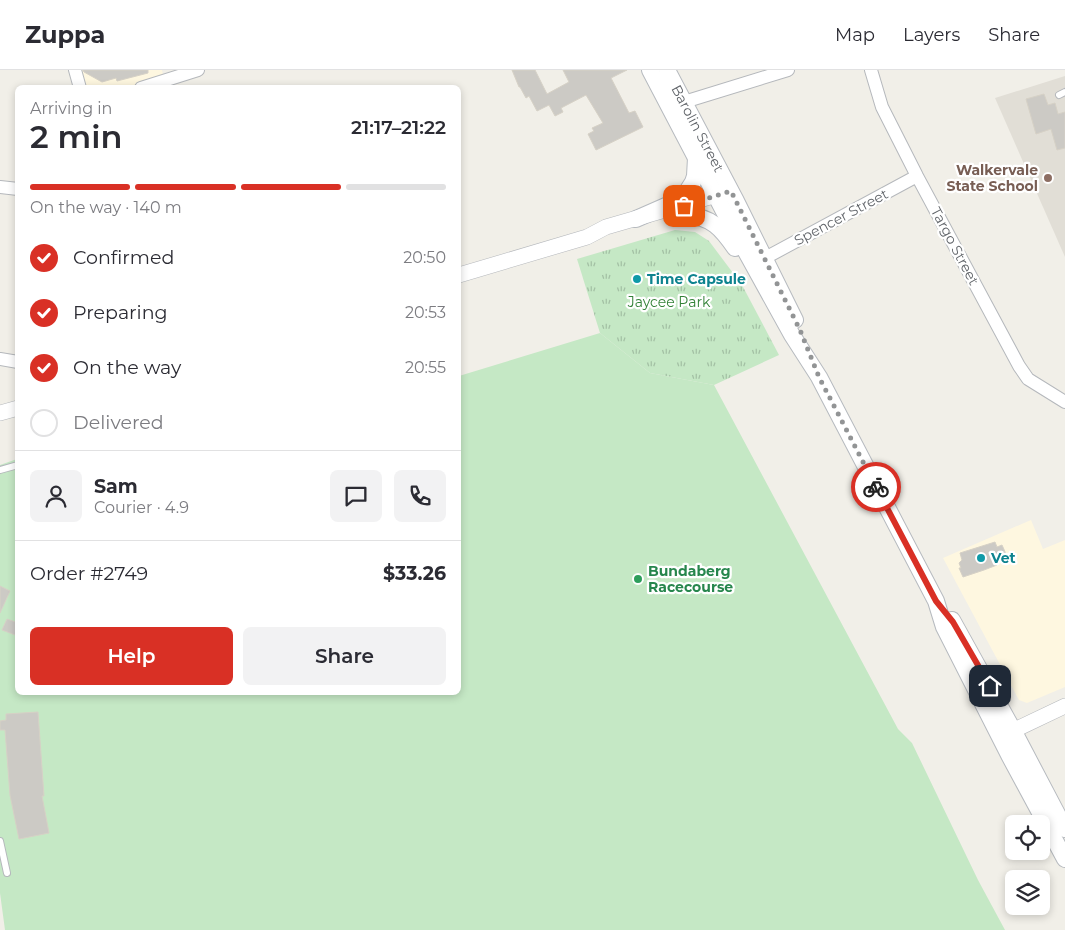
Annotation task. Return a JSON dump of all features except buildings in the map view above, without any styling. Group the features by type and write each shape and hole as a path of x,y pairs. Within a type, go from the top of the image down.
{"main road":[{"name":"Barolin Street","path":"650,70 696,158 726,198 765,258 800,330 819,377"},
{"name":"Barolin Street","path":"667,70 684,102 779,312 819,377 936,601 953,622 1065,860"},
{"path":"636,219 677,201 686,193 694,182 696,158"},
{"path":"687,216 703,217 709,220 724,235 779,312"},
{"name":"Barolin Street","path":"1007,734 1065,829"}],"street":[{"path":"75,70 79,85"},
{"path":"150,85 198,70"},
{"path":"684,102 788,70"},
{"name":"Targo Street","path":"871,70 882,107 1019,366 1028,379 1065,402"},
{"name":"Spencer Street","path":"765,258 917,176"},
{"path":"0,187 15,189"},
{"path":"587,237 608,236 687,216 726,198"},
{"path":"461,274 587,237 606,227 726,198"},
{"path":"0,359 15,362"},
{"path":"0,413 15,409"},
{"path":"1007,734 1065,706"}],"lane":[{"path":"0,470 15,466"},
{"path":"0,841 8,873"}],"shaded area":[{"path":"76,70 162,70 164,79 143,85 81,85"},
{"name":"Walkervale State School","path":"1065,76 1065,257 995,98"},
{"path":"1031,520 1043,549 1065,540 1065,687 1027,703 1019,700 943,558"}],"green space":[{"name":"Jaycee Park","path":"675,230 695,232 709,241 742,285 779,355 714,385 650,373 600,333 577,259"},
{"name":"Bundaberg Racecourse","path":"600,333 650,373 714,385 898,729 912,743 978,880 1005,930 5,930 0,893 0,465 15,460 15,695 461,695 461,375"}],"way so far":[{"path":"684,206 731,191 800,330 819,377 876,487"}],"place":[{"name":"Walkervale State School","path":"1048,178"},
{"name":"Time Capsule","path":"637,279"},
{"name":"Vet","path":"981,558"},
{"name":"Bundaberg Racecourse","path":"638,579"}],"route":[{"path":"876,487 936,601 953,622 990,686"}]}
